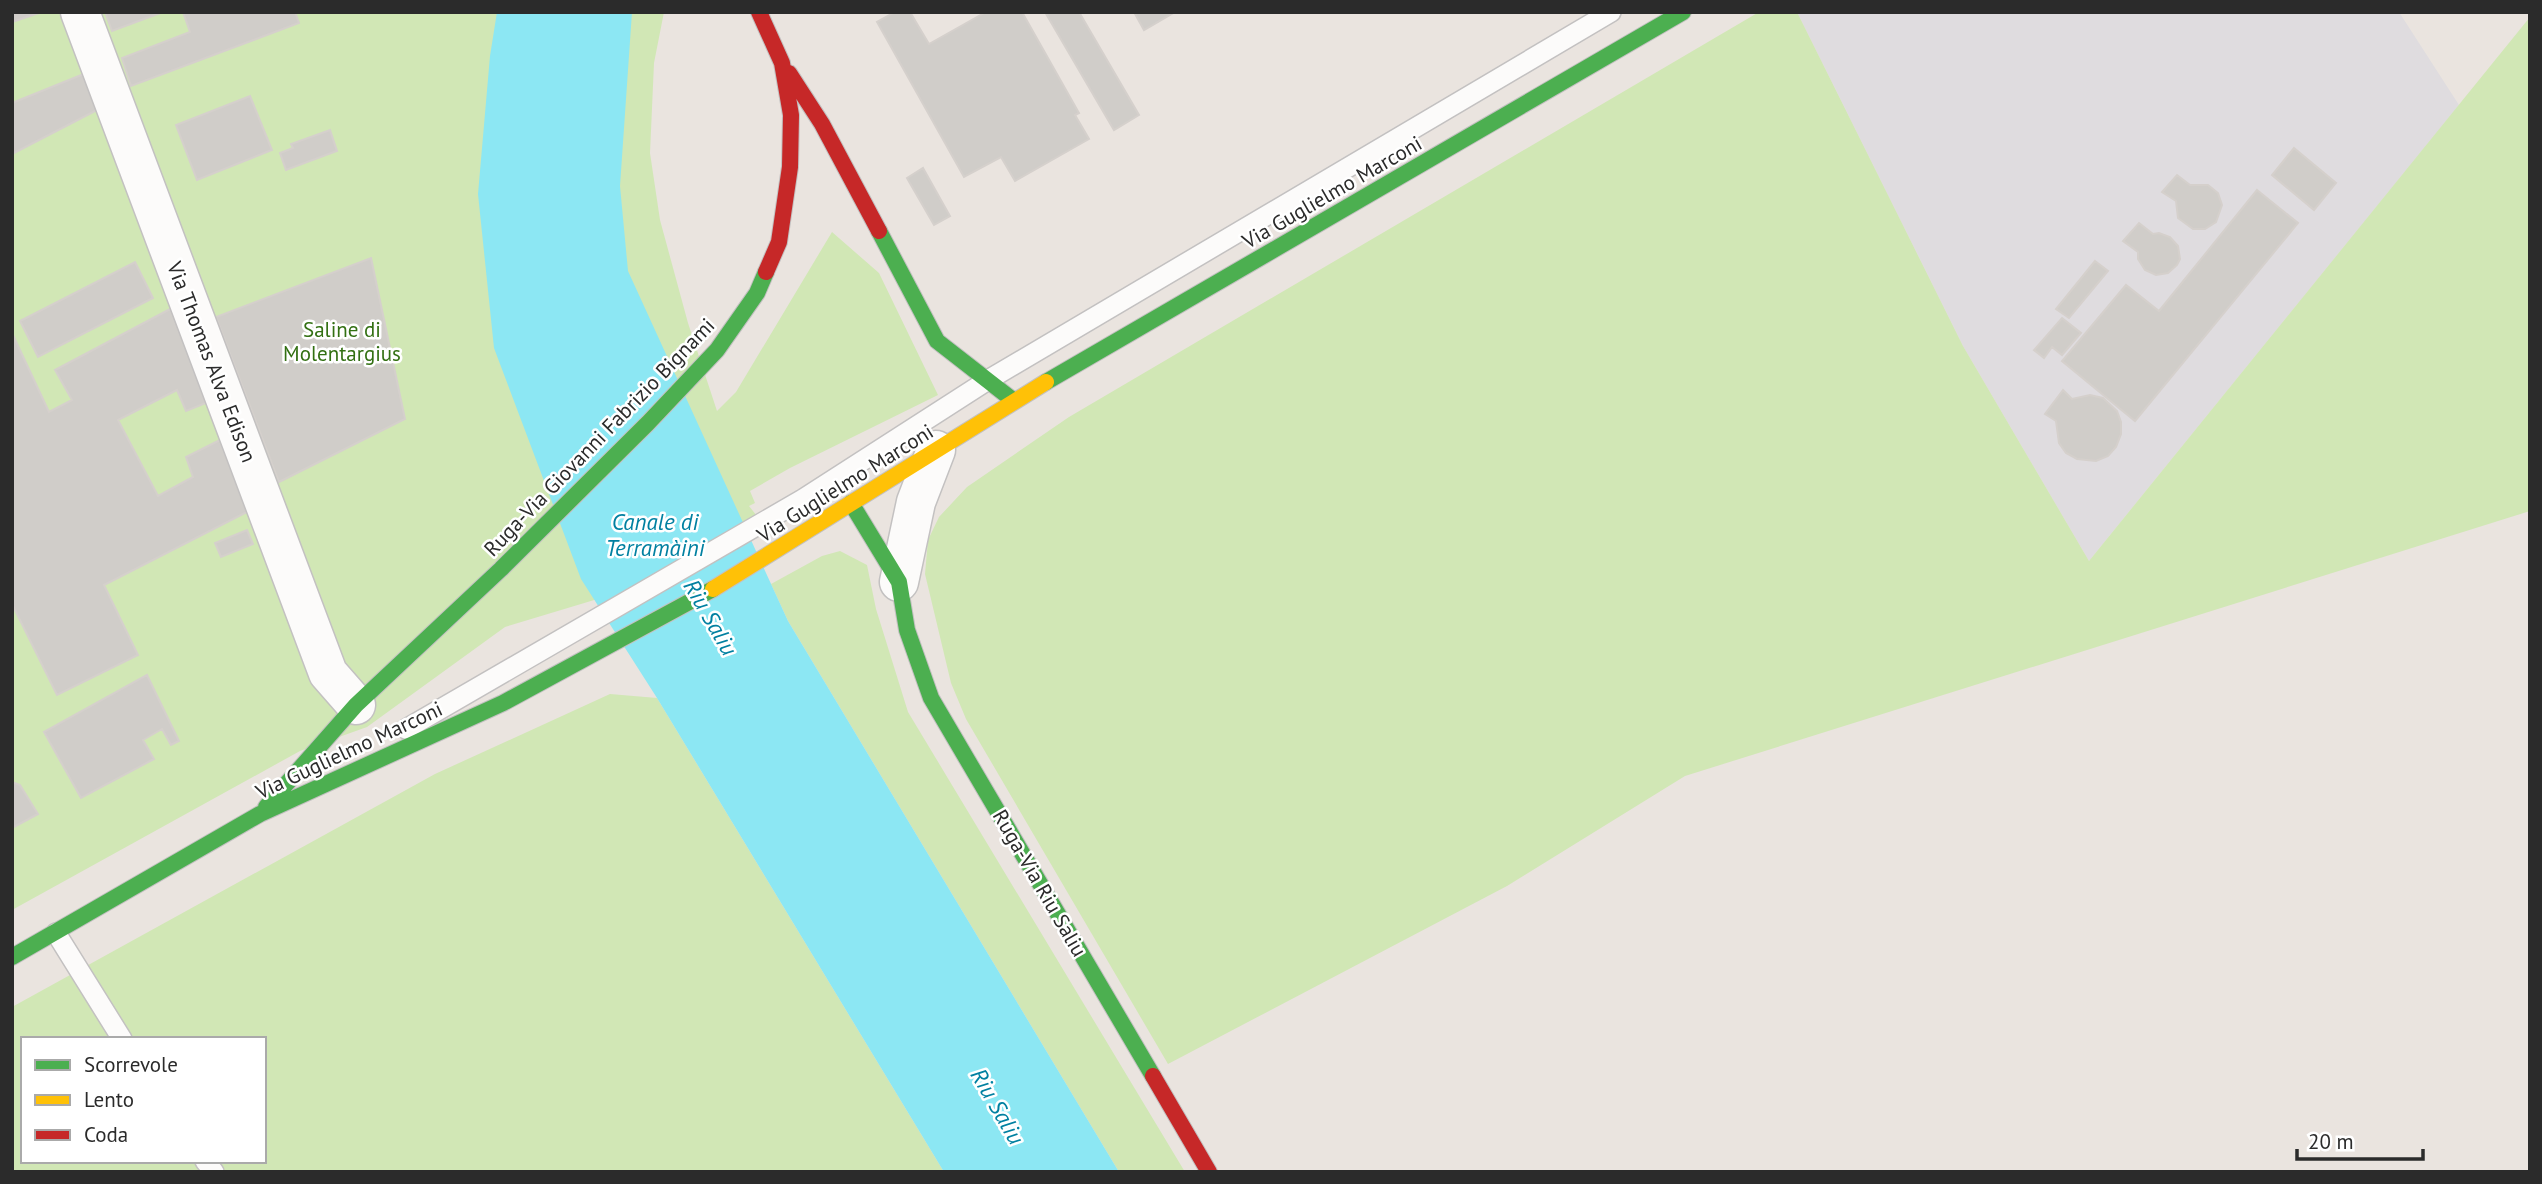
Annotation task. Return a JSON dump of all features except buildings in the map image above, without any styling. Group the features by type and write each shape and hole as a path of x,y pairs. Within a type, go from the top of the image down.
{"main road":[{"name":"Ruga-Via Giovanni Fabrizio Bignami","path":"260,814 356,705 501,569 717,350 757,293 779,242 790,167 791,115 782,63 759,12"},
{"name":"Via Guglielmo Marconi","path":"12,957 260,814 503,703 740,574 1014,401 1683,12"},
{"path":"782,63 822,124 937,341 1014,401"},
{"name":"Ruga-Via Riu Saliu","path":"851,503 899,582 907,630 931,698 1209,1172"}],"street":[{"name":"Via Thomas Alva Edison","path":"80,12 328,673 356,705"},
{"name":"Ruga-Via Riu Saliu","path":"899,582 916,502 936,450"}],"lane":[{"path":"260,814 803,499 988,380 1611,12"},
{"path":"56,933 121,1037"}],"shaded area":[{"path":"1797,12 2399,12 2459,105 2089,561 1963,346"}],"green space":[{"name":"Saline di Molentargius","path":"12,12 664,12 654,63 650,153 660,220 688,323 717,411 736,392 832,232 879,273 938,395 790,468 750,491 755,503 749,506 757,516 644,585 505,627 367,727 300,751 12,910"},
{"path":"1759,12 1797,12 1963,346 2089,561 2530,17 2530,511 1685,776 1507,886 1168,1064 966,719 951,683 925,574 928,540 939,517 967,487 1069,417"},
{"path":"840,551 867,565 876,609 908,712 1185,1172 1119,1172 788,621 771,584 822,556"},
{"path":"610,694 657,698 944,1172 12,1172 12,1007 435,774"}],"water":[{"name":"Canale di Terramàini","path":"497,12 632,12 620,186 628,271 788,621 1119,1172 944,1172 657,698 581,579 494,348 478,194 490,56"}],"traffic: fast":[{"path":"1046,382 1683,12"},
{"path":"879,231 937,341 1014,401"},
{"path":"266,807 356,705 501,569 648,423 717,350 757,293 766,272"},
{"path":"851,503 899,582 907,630 931,698 1153,1076"},
{"path":"12,957 260,814 503,703 713,589"}],"traffic: slow":[{"path":"713,589 1046,382"}],"traffic: jam":[{"path":"759,12 782,63 791,115 790,167 779,242 766,272"},
{"path":"789,73 822,124 879,231"},
{"path":"1153,1076 1209,1172"}],"water label":[{"name":"Riu Saliu","path":"711,617"},
{"name":"Riu Saliu","path":"998,1106"}]}
